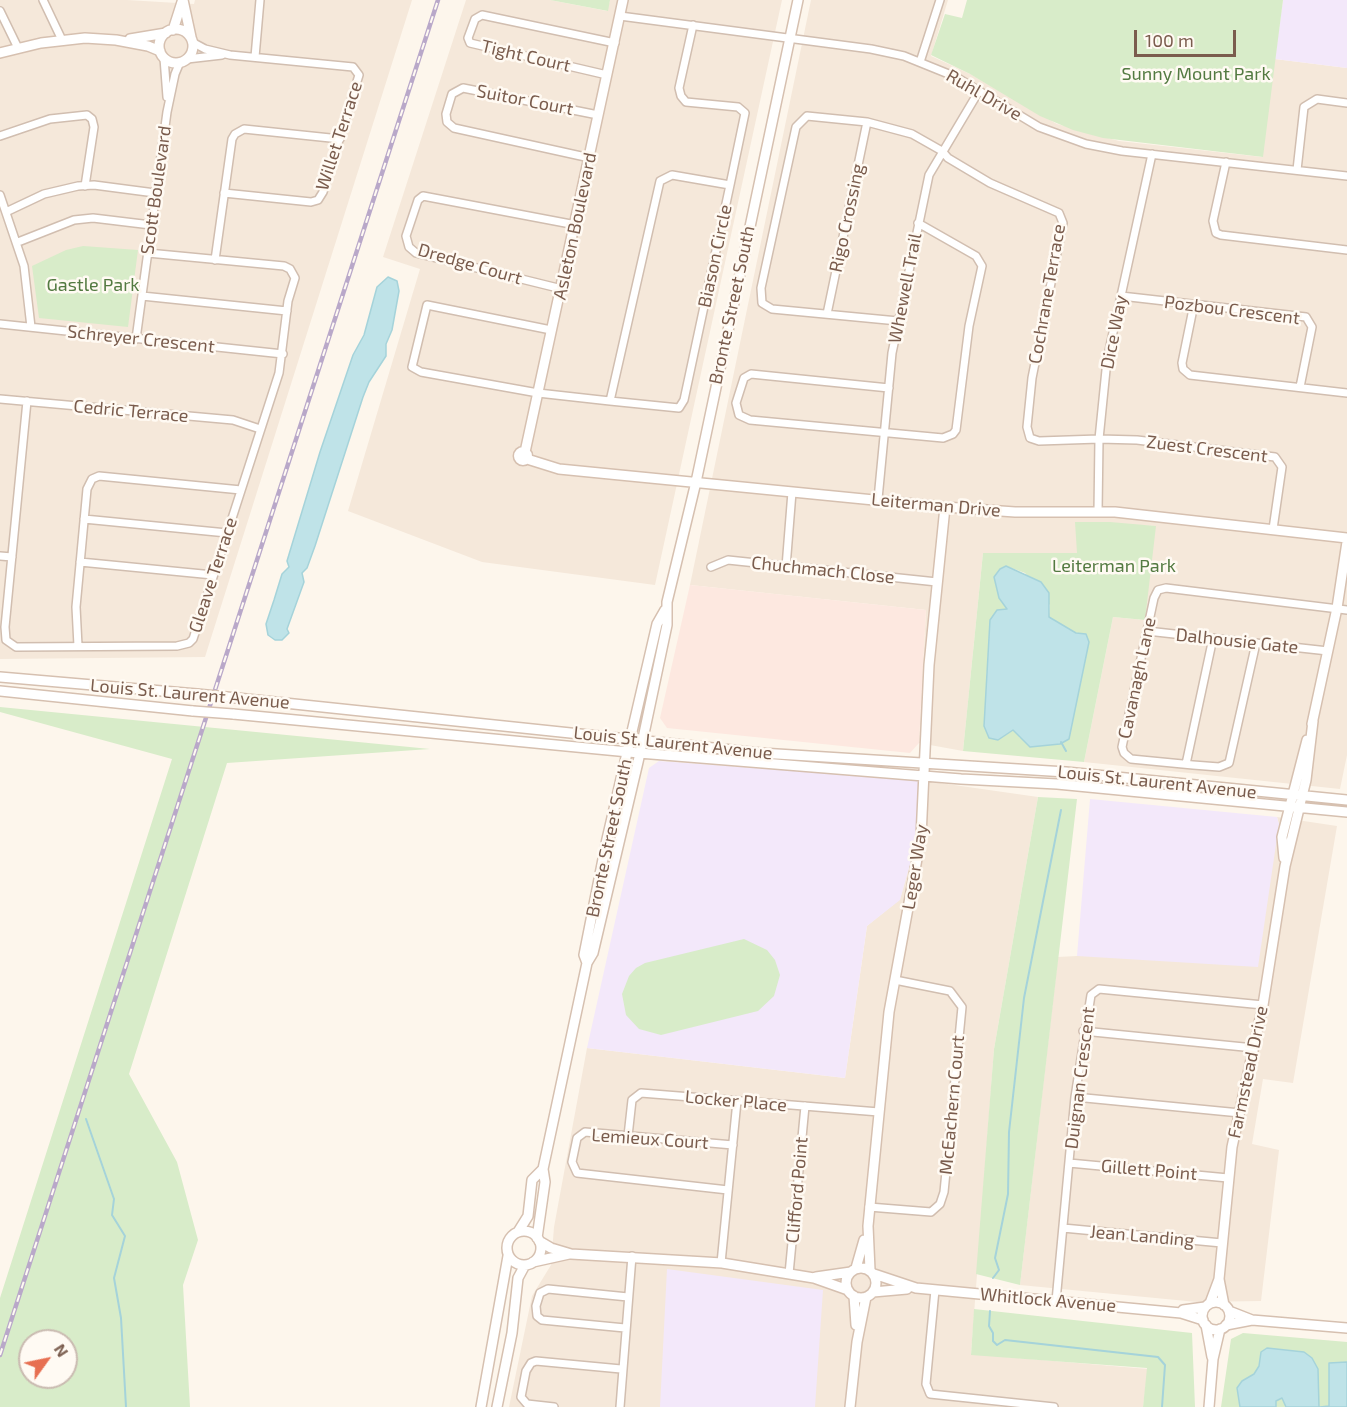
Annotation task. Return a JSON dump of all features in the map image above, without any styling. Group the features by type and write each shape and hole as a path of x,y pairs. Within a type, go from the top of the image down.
{"main road":[{"path":"116,40 148,46 171,62 183,61 192,51 192,40 183,0"},
{"path":"162,54 160,41 170,31 183,0"},
{"name":"Asleton Boulevard","path":"526,455 623,0"},
{"name":"Bronte Street South","path":"587,963 584,955 627,751 657,624 665,610 696,482 798,0"},
{"path":"0,53 62,40 116,40 170,31 184,31 192,40"},
{"name":"Leiterman Drive","path":"526,455 559,469 945,507 1015,512 1098,512 1273,529 1347,540"},
{"name":"Leger Way","path":"872,1272 868,1226 869,1207 895,980 921,837 929,665 945,507"},
{"name":"Farmstead Drive","path":"1204,1323 1208,1305 1219,1278 1228,1178 1263,1005 1285,867 1282,837 1297,796 1306,780 1313,721 1328,651 1342,609 1347,540"},
{"name":"Bronte Street South","path":"538,1239 545,1182 543,1169 587,963 593,953 667,625 665,610"},
{"name":"Louis St. Laurent Avenue","path":"0,677 237,698 761,753 1066,772 1347,800"},
{"name":"Louis St. Laurent Avenue","path":"0,691 639,753 1057,784 1347,812"},
{"name":"Bronte Street South","path":"518,1232 528,1216 532,1180 543,1169"},
{"name":"Leger Way","path":"853,1270 868,1226"},
{"path":"481,1407 503,1296 508,1256 507,1243 518,1232 528,1231 551,1248 572,1254"},
{"path":"497,1407 512,1333 518,1278 540,1253 538,1239"},
{"path":"508,1256 518,1264 572,1254 721,1263 814,1278 851,1293 870,1294"},
{"path":"814,1278 853,1270 872,1272 876,1283 870,1294 857,1342 850,1407"},
{"path":"853,1270 846,1281 851,1293 857,1342"},
{"name":"Whitlock Avenue","path":"872,1272 916,1288"},
{"name":"Farmstead Drive","path":"1219,1278 1226,1308 1223,1327"},
{"name":"Whitlock Avenue","path":"870,1294 916,1288 1056,1301 1181,1313 1212,1329 1223,1327"},
{"name":"Whitlock Avenue","path":"1181,1313 1183,1310 1208,1305 1226,1308"},
{"path":"1226,1308 1252,1320"},
{"path":"1209,1407 1213,1359 1223,1327 1252,1320 1347,1328"},
{"path":"1204,1323 1213,1359"}],"street":[{"path":"43,0 62,40"},
{"path":"255,57 260,0"},
{"path":"920,62 940,0"},
{"path":"0,11 18,48"},
{"name":"Tight Court","path":"607,75 470,43 468,38 475,19 482,15 615,42"},
{"name":"Ruhl Drive","path":"620,16 871,49 920,62 942,70 1029,122 1096,146 1347,176"},
{"path":"693,25 680,88 681,96 686,102 738,107 745,113 730,185"},
{"name":"Willet Terrace","path":"192,40 205,49 231,55 345,66 358,71 359,79 318,200 311,202 224,193"},
{"name":"Scott Boulevard","path":"162,54 167,112"},
{"name":"Willet Terrace","path":"183,61 231,55"},
{"name":"Scott Boulevard","path":"136,339 167,112 183,61"},
{"name":"Suitor Court","path":"590,158 454,128 447,122 446,114 452,94 461,88 598,114"},
{"name":"Whewell Trail","path":"878,499 898,321 929,175 979,91"},
{"path":"1297,170 1304,107 1317,99 1347,103"},
{"path":"0,136 34,123 87,115 92,119 94,127 85,186"},
{"path":"898,321 766,307 760,297 799,121 812,116 867,122 912,134 942,151"},
{"name":"Rigo Crossing","path":"827,314 867,122"},
{"path":"215,260 232,139 242,130 340,139"},
{"name":"Cochrane Terrace","path":"942,151 948,158 990,183 1059,213 1062,217 1036,349 1027,432 1030,438 1039,441 1099,439"},
{"name":"Dice Way","path":"1098,512 1099,439 1107,360 1152,154"},
{"path":"1226,162 1213,222 1216,232 1221,236 1347,250"},
{"name":"Biason Circle","path":"552,330 427,305 412,367 422,372 538,393 610,401 679,408 682,405 730,185 672,175 660,181 610,401"},
{"path":"8,211 44,194 85,186 155,192"},
{"path":"0,195 18,242 27,279 31,327"},
{"name":"Dredge Court","path":"562,289 416,253 410,247 406,236 418,200 423,196 576,225"},
{"path":"18,242 74,220 93,218 151,225"},
{"path":"889,388 751,374 744,378 736,403 744,419 943,438 953,434 956,430 963,358 982,266 976,256 918,223"},
{"name":"Gleave Terrace","path":"27,401 6,640 16,647 177,646 189,643 193,639 283,354 287,311 295,278 290,269 148,253"},
{"path":"142,296 287,311"},
{"name":"Pozbou Crescent","path":"1121,296 1305,317 1312,327 1300,387"},
{"path":"1194,304 1182,363 1186,373 1347,393"},
{"name":"Schreyer Crescent","path":"0,324 283,354"},
{"name":"Cedric Terrace","path":"0,399 233,420 260,429"},
{"name":"Zuest Crescent","path":"1099,439 1137,440 1275,457 1282,467 1273,529"},
{"path":"78,646 76,607 88,483 99,476 241,490"},
{"path":"786,567 792,492"},
{"path":"84,519 227,533"},
{"path":"0,556 12,557"},
{"name":"Chuchmach Close","path":"711,567 728,560 937,582"},
{"path":"80,562 213,575"},
{"name":"Cavanagh Lane","path":"1256,643 1229,763 1220,767 1131,759 1122,747 1154,598 1161,588 1342,609"},
{"name":"Dalhousie Gate","path":"1147,630 1328,651"},
{"path":"1186,764 1212,638"},
{"name":"McEachern Court","path":"869,1207 931,1212 940,1204 944,1192 962,1007 950,991 895,980"},
{"name":"Duignan Crescent","path":"1056,1301 1075,1097 1083,1031 1091,995 1100,989 1263,1005"},
{"path":"1083,1031 1254,1048"},
{"name":"Locker Place","path":"628,1136 632,1100 636,1095 879,1112"},
{"path":"1075,1097 1240,1113"},
{"path":"721,1263 737,1101"},
{"name":"Clifford Point","path":"789,1274 805,1106"},
{"name":"Lemieux Court","path":"728,1190 577,1173 573,1169 572,1162 577,1138 585,1132 733,1145"},
{"name":"Gillett Point","path":"1069,1162 1228,1178"},
{"name":"Jean Landing","path":"1063,1228 1222,1243"},
{"path":"620,1407 621,1369 633,1256"},
{"path":"625,1328 542,1320 537,1316 536,1306 540,1293 549,1289 628,1297"},
{"path":"935,1290 926,1384 930,1394 1054,1407"},
{"path":"554,1407 527,1404 521,1397 526,1371 531,1363 621,1369"}],"shaded area":[{"path":"0,0 127,0 194,4 195,0 412,0 205,657 0,659"},
{"path":"466,0 550,0 607,11 610,0 782,0 655,585 482,562 348,511 420,269 383,257"},
{"path":"811,0 948,0 931,56 970,74 1057,124 1119,141 1262,157 1275,59 1347,68 1347,755 1340,789 1084,762 1113,617 1144,620 1155,526 1076,522 1078,553 983,553 963,751 919,743 926,610 690,585"},
{"path":"1283,0 1347,0 1347,68 1275,59"},
{"path":"690,585 926,610 919,743 910,753 667,728 660,718"},
{"path":"659,761 919,780 917,839 900,900 867,926 845,1078 587,1048 649,768"},
{"path":"919,780 1038,797 994,1049 971,1354 1148,1369 1143,1407 509,1407 532,1296 551,1265 554,1227 587,1048 845,1078 867,926 900,899 917,839"},
{"path":"1090,799 1277,817 1279,824 1258,967 1077,956"},
{"path":"1277,817 1337,826 1293,1083 1263,1079 1252,1144 1279,1150 1261,1301 1197,1302 1020,1285 1058,957 1077,956 1272,860 1279,825"},
{"path":"667,1269 823,1290 815,1407 660,1407"}],"green space":[{"path":"550,0 610,0 608,11"},
{"name":"Sunny Mount Park","path":"967,0 1283,0 1263,157 1103,138 1073,130 1040,116 970,74 931,55 945,14 962,18"},
{"name":"Gastle Park","path":"83,246 138,250 128,327 39,318 32,266 66,250"},
{"name":"Leiterman Park","path":"1075,522 1156,526 1145,620 1113,617 1084,762 963,751 983,553 1077,553","holes":["1006,566 1025,573 1050,605 1049,617 1058,625 1076,633 1086,634 1089,642 1069,739 1020,738 986,686 990,621 997,610 1007,610"]},
{"path":"0,707 430,749 227,763 129,1074 177,1162 198,1240 183,1285 190,1407 0,1407 0,1298 172,759 0,712"},
{"path":"1038,797 1077,799 1020,1285 976,1274 994,1049"},
{"path":"744,939 767,950 775,960 780,975 774,996 758,1011 661,1035 639,1029 626,1015 622,994 629,976 636,968 645,963"},
{"path":"974,1309 1192,1333 1195,1407 1143,1407 1147,1368 971,1355"},
{"path":"1243,1333 1347,1342 1347,1407 1221,1407 1231,1339"}],"water":[{"path":"388,277 397,281 399,291 392,330 386,344 386,356 369,382 363,397 315,546 307,568 302,573 304,582 287,629 289,633 282,640 275,640 268,635 266,624 282,574 289,567 287,561 320,452 353,355 364,335 377,287"},
{"path":"1006,566 1041,582 1049,593 1049,617 1076,633 1086,634 1089,642 1069,739 1060,744 1030,747 1013,730 998,740 989,738 984,726 990,620 997,610 1007,609 999,598 994,577 1000,569"},
{"path":"1267,1348 1304,1352 1312,1358 1318,1369 1319,1407 1286,1407 1282,1398 1276,1401 1276,1407 1240,1407 1237,1388 1242,1381 1254,1374 1259,1366 1261,1352"},
{"path":"1347,1362 1347,1407 1320,1407 1329,1406 1329,1363"}],"waterway":[{"path":"1061,742 1066,751"},
{"path":"993,1278 999,1270 995,1258 1008,1194 1009,1132 1024,998 1061,810"},
{"path":"86,1119 114,1199 112,1215 125,1236 114,1278 121,1318 126,1407"},
{"path":"990,1311 989,1326 993,1333 993,1341 997,1345 1005,1340 1158,1357 1165,1365 1162,1407"}],"railway":[{"path":"0,1355 438,0"}]}
